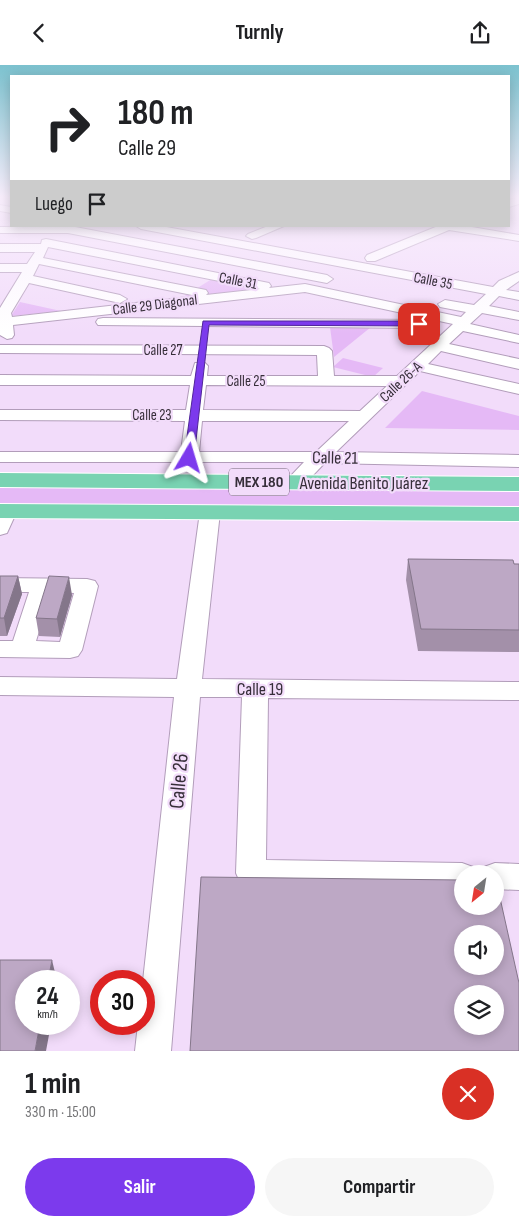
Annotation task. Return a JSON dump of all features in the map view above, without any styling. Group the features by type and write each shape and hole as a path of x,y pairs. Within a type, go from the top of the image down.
{"main road":[{"name":"Avenida Benito Juárez","path":"0,480 519,484"},
{"name":"Avenida Benito Juárez","path":"2,517 210,512 519,514"}],"street":[{"path":"2,345 3,316 46,242"},
{"path":"139,242 345,283"},
{"path":"122,298 115,293 129,285 146,284 160,275 180,267 214,242"},
{"name":"Calle 35","path":"247,242 492,293 519,296"},
{"path":"274,242 345,262"},
{"path":"305,288 345,262 371,257 409,242"},
{"name":"Calle 31","path":"0,248 44,245 180,267 284,290"},
{"path":"371,257 516,280"},
{"path":"0,268 26,276 122,298"},
{"path":"26,276 32,305 74,314"},
{"path":"0,289 26,276 146,284 215,298 206,323 189,458"},
{"name":"Calle 26-A","path":"294,482 478,309 492,293 516,280"},
{"path":"305,288 519,339"},
{"name":"Calle 29 Diagonal","path":"3,316 74,314 305,288"},
{"path":"99,311 122,298"},
{"path":"430,301 519,316"},
{"path":"3,316 206,323 462,324"},
{"name":"Calle 27","path":"2,345 324,351 326,381"},
{"path":"438,346 519,364"},
{"path":"418,366 519,389"},
{"name":"Calle 25","path":"0,380 401,381"},
{"name":"Calle 23","path":"0,415 364,416"},
{"name":"Calle 21","path":"0,457 320,457 519,461"},
{"name":"Calle 26","path":"153,1051 188,688 210,512"},
{"path":"0,585 42,585 87,586 70,650 11,649 42,585"},
{"name":"Calle 19","path":"0,686 519,691"},
{"path":"255,689 251,873 454,876"},
{"path":"504,876 519,877"}],"shaded area":[{"path":"215,277 267,288 183,297"},
{"path":"20,302 61,311 11,316"},
{"path":"330,327 371,327 334,357"},
{"path":"343,358 383,368 373,377 333,367"},
{"path":"422,391 519,416 519,430 385,428"},
{"path":"0,484 519,488 519,509 0,506"}],"building":[{"path":"408,559 513,560 514,564 519,564 519,630 421,629"},
{"path":"0,576 18,576 4,618 0,618"},
{"path":"49,576 69,577 57,619 36,618"},
{"path":"201,877 454,880 454,915 504,915 519,983 519,1051 190,1051"},
{"path":"0,960 52,960 50,970 15,970 15,1035 38,1035 35,1051 0,1051"}],"route":[{"path":"189,458 206,323 419,324"}]}
